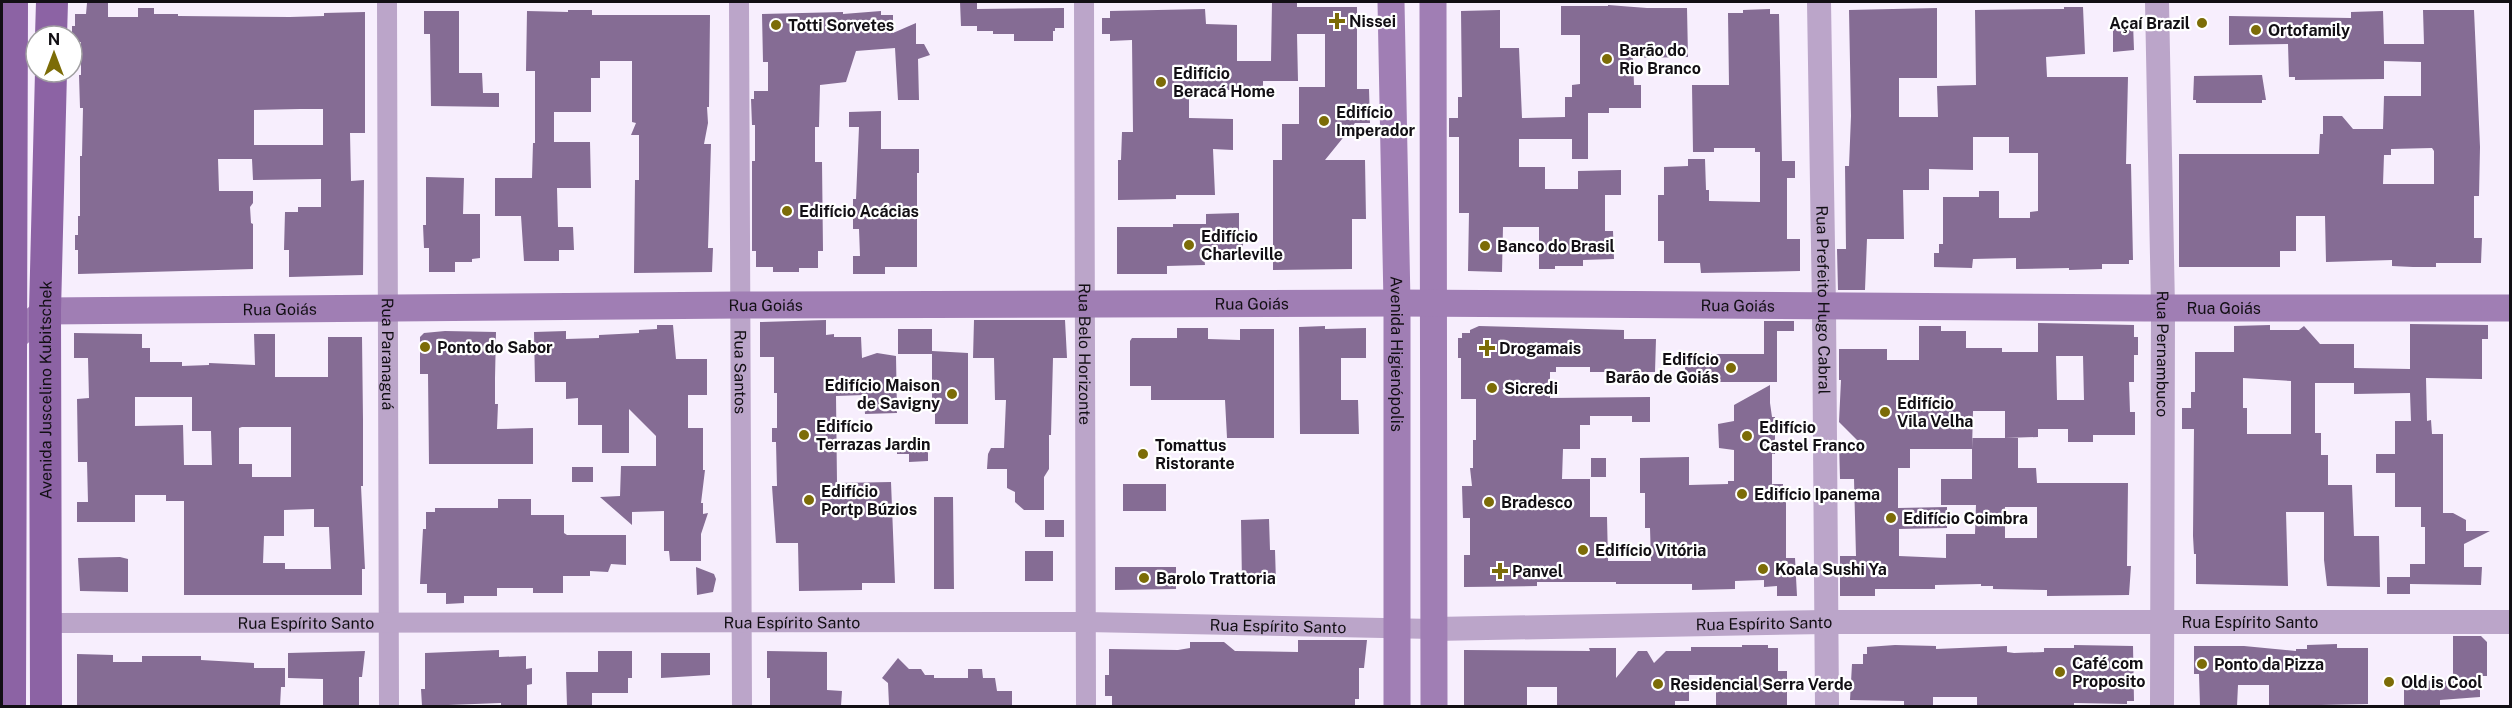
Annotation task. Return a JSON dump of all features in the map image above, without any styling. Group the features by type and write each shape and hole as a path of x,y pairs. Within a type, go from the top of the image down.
{"main road":[{"path":"10,706 6,126 12,2"},
{"path":"51,24 52,2"},
{"name":"Avenida Higienópolis","path":"1391,2 1397,303 1397,706"},
{"path":"1433,2 1434,706"},
{"name":"Avenida Juscelino Kubitschek","path":"45,706 45,311 51,84"},
{"name":"Rua Goiás","path":"45,311 740,305 1397,303 1824,307 2511,308"},
{"path":"7,339 45,311"}],"street":[{"name":"Rua Paranaguá","path":"387,2 389,706"},
{"name":"Rua Santos","path":"739,2 742,706"},
{"name":"Rua Belo Horizonte","path":"1084,2 1086,706"},
{"name":"Rua Prefeito Hugo Cabral","path":"1819,2 1827,706"},
{"name":"Rua Pernambuco","path":"2157,2 2163,308 2162,706"},
{"name":"Rua Espírito Santo","path":"45,623 1086,622 1396,630 1826,622 2511,622"}],"building":[{"path":"960,2 977,2 977,9 1064,8 1064,28 1055,28 1053,41 1014,41 1014,34 993,34 993,31 977,31 977,26 961,26"},
{"path":"1272,2 1297,2 1297,7 1357,7 1357,89 1369,89 1370,123 1355,123 1325,160 1365,160 1366,219 1352,219 1352,269 1273,270 1273,160 1282,160 1282,124 1299,124 1299,87 1325,87 1325,34 1297,34 1298,81 1263,81 1263,90 1189,90 1189,118 1233,119 1233,150 1213,149 1215,195 1176,195 1176,199 1118,200 1118,160 1121,160 1122,132 1133,132 1132,40 1110,41 1110,34 1102,34 1102,18 1110,18 1110,11 1205,9 1206,24 1237,25 1237,61 1271,61"},
{"path":"87,3 108,3 108,17 138,17 138,8 154,8 154,14 178,14 178,16 290,17 365,12 365,133 350,133 351,181 364,180 363,275 289,277 289,250 284,250 285,212 298,212 298,207 321,207 321,179 253,180 252,159 218,159 219,191 253,191 253,203 250,207 253,224 253,269 78,274 78,250 75,250 75,235 78,235 78,216 80,216 83,108 80,108 79,84 84,84 84,24 75,24 75,14 86,14","holes":["323,109 323,145 254,145 254,110"]},
{"path":"1561,6 1687,8 1688,57 1633,58 1634,85 1641,85 1641,108 1609,108 1609,113 1588,113 1588,159 1572,159 1572,139 1519,139 1519,167 1545,167 1545,189 1578,189 1578,171 1621,170 1621,195 1605,195 1605,231 1613,231 1614,259 1583,260 1583,266 1555,266 1555,269 1539,269 1539,227 1503,227 1502,272 1468,271 1469,213 1459,213 1459,137 1449,137 1449,118 1458,118 1458,97 1462,97 1461,11 1500,10 1500,48 1519,48 1522,118 1565,117 1565,97 1572,97 1572,85 1580,84 1580,35 1561,35"},
{"path":"2064,7 2083,7 2085,54 2046,57 2047,77 2128,77 2126,164 2131,164 2133,260 2129,260 2129,264 2102,264 2102,269 2016,269 2016,258 1973,259 1972,268 1934,267 1934,253 1939,253 1939,244 1943,244 1943,197 1979,197 1979,191 1999,191 1999,218 2030,218 2030,212 2038,211 2038,153 2009,153 2009,137 1973,137 1973,170 1929,169 1929,190 1903,190 1904,239 1867,239 1865,290 1838,290 1837,249 1846,249 1845,166 1849,166 1851,116 1849,10 1937,8 1937,78 1899,78 1899,117 1938,117 1937,86 1976,85 1975,10 2064,9"},
{"path":"1770,9 1770,14 1779,14 1782,161 1795,161 1795,178 1787,178 1787,239 1800,239 1800,271 1701,273 1700,263 1664,263 1664,241 1658,241 1658,195 1664,195 1664,167 1688,166 1688,159 1705,159 1706,190 1709,190 1709,201 1760,202 1760,152 1755,152 1755,148 1714,148 1714,152 1693,152 1692,85 1729,85 1728,13"},
{"path":"568,10 592,10 592,15 710,15 709,107 707,107 708,123 704,144 711,144 708,248 713,248 712,272 634,273 635,180 639,180 639,135 631,135 636,123 632,122 632,61 600,61 600,78 591,78 591,112 554,112 554,142 590,142 591,188 557,188 558,227 573,227 574,250 559,250 559,261 524,261 521,216 495,216 495,178 532,178 533,143 535,143 535,71 526,71 527,11 568,12"},
{"path":"2423,10 2474,10 2480,147 2479,196 2474,196 2474,238 2482,238 2481,263 2436,263 2436,267 2413,267 2392,266 2392,260 2326,262 2325,216 2296,216 2296,251 2280,251 2280,267 2179,267 2179,154 2319,154 2320,134 2323,134 2323,116 2342,116 2353,129 2383,129 2384,96 2421,96 2421,62 2384,61 2384,79 2295,80 2295,77 2289,77 2288,44 2229,45 2229,16 2351,18 2351,12 2383,11 2384,44 2424,44","holes":["2432,148 2434,151 2434,184 2383,184 2384,155 2391,155 2391,149"]},
{"path":"424,11 459,11 459,73 482,73 483,93 499,93 499,107 431,106 430,34 424,34"},
{"path":"881,11 881,15 893,15 893,33 916,23 916,44 924,44 930,55 918,59 919,100 898,100 895,48 856,51 846,82 820,85 819,127 815,127 815,162 822,162 823,251 818,251 818,268 799,268 799,272 773,272 773,267 756,267 756,251 752,251 752,161 755,161 755,125 752,125 751,99 754,99 754,91 768,91 768,62 763,62 762,14 843,12 843,14"},
{"path":"2113,23 2133,23 2134,50 2113,52"},
{"path":"2262,75 2266,100 2262,100 2262,103 2196,103 2196,100 2193,100 2194,76"},
{"path":"881,111 881,149 919,149 917,267 885,267 885,274 853,274 853,256 860,256 859,229 853,229 859,127 849,127 849,112"},
{"path":"426,177 464,178 463,214 480,214 480,258 472,259 472,262 455,262 455,272 429,272 429,248 424,248 423,225 426,225"},
{"path":"1239,213 1239,242 1243,242 1243,256 1204,256 1205,265 1167,266 1167,274 1117,274 1117,227 1173,227 1173,224 1206,224 1206,214"},
{"path":"826,320 826,335 861,337 862,358 877,353 896,356 897,413 865,414 864,395 836,396 837,483 891,482 895,583 862,583 862,590 799,591 798,543 776,543 772,486 777,486 776,442 772,442 772,428 777,428 777,393 774,393 774,357 760,357 760,322"},
{"path":"974,320 1065,320 1067,358 1053,358 1049,469 1044,477 1044,510 1024,510 1015,502 1015,492 1007,488 1007,469 987,469 988,454 991,448 1004,448 1006,400 995,400 994,358 973,358"},
{"name":"Edifício Barão de Goiás","path":"1764,321 1794,321 1794,331 1777,331 1777,382 1685,382 1685,354 1764,354"},
{"path":"2038,323 2134,325 2134,337 2138,337 2138,355 2134,355 2134,382 2129,382 2130,412 2135,412 2135,435 2093,435 2093,442 2068,442 2068,429 2038,429 2038,437 2005,438 2018,438 2018,468 2036,468 2037,483 2128,483 2127,566 2131,566 2129,595 2047,596 2047,590 1993,589 1993,586 1981,586 1981,584 1935,585 1935,589 1875,589 1875,596 1840,596 1840,556 1856,556 1854,479 1840,479 1839,442 1858,441 1839,422 1841,380 1839,380 1839,349 1887,349 1887,360 1919,360 1919,326 1941,326 1941,331 1966,331 1966,348 2002,348 2002,352 2038,352","holes":["2056,356 2083,356 2084,400 2057,400","1973,411 2005,411 2005,438 1972,438","1910,449 1972,449 1972,479 1941,479 1941,505 1976,505 1975,534 1946,534 1946,558 1899,556 1899,529 1947,528 1947,507 1898,508 1898,468 1910,468","2005,507 2037,507 2037,538 2005,538"]},
{"path":"2410,324 2488,325 2488,339 2482,339 2482,379 2426,378 2427,421 2431,420 2432,434 2443,434 2443,513 2453,513 2466,520 2466,531 2490,531 2464,544 2464,567 2482,567 2481,585 2410,584 2410,594 2387,594 2387,577 2410,577 2410,564 2425,564 2425,527 2421,527 2421,507 2395,507 2395,473 2376,473 2376,454 2395,454 2395,421 2411,421 2410,393 2354,394 2354,383 2315,383 2315,433 2321,433 2321,455 2328,455 2328,485 2352,485 2354,536 2379,536 2380,587 2327,586 2324,560 2324,512 2286,512 2288,586 2196,584 2196,554 2194,554 2193,536 2194,429 2182,429 2182,408 2191,408 2191,392 2195,392 2195,352 2234,352 2234,326 2270,325 2270,330 2299,330 2304,326 2320,344 2354,344 2354,368 2410,369","holes":["2243,378 2291,381 2291,434 2247,434 2247,408 2243,408"]},
{"path":"657,325 673,325 676,359 707,359 707,395 688,395 688,428 703,428 703,470 705,470 701,503 703,503 703,514 708,513 701,534 701,561 670,561 669,551 664,551 664,511 632,512 632,525 600,497 620,496 621,466 656,466 656,436 629,409 629,453 602,453 602,425 578,425 578,398 566,399 566,382 535,382 534,332 566,331 566,339 599,338 599,335 639,333 639,330 657,329"},
{"path":"1325,326 1325,329 1366,328 1366,358 1341,358 1341,400 1358,400 1359,434 1300,434 1299,327"},
{"path":"1479,326 1624,330 1624,339 1656,339 1655,372 1590,372 1590,367 1556,367 1556,372 1550,372 1550,398 1650,397 1650,422 1632,422 1632,416 1590,416 1590,425 1580,425 1580,449 1563,449 1562,479 1590,479 1590,517 1607,517 1608,561 1651,561 1650,528 1645,528 1645,493 1640,493 1640,458 1689,457 1689,485 1728,484 1728,481 1734,481 1734,450 1719,448 1718,424 1734,421 1734,405 1770,385 1772,417 1775,417 1772,484 1783,484 1783,490 1786,490 1786,558 1795,558 1797,596 1777,596 1777,586 1764,587 1764,580 1735,581 1735,589 1692,590 1692,584 1616,584 1616,582 1537,582 1537,586 1464,587 1464,555 1470,555 1470,518 1463,518 1462,486 1472,486 1470,468 1473,468 1473,440 1476,440 1476,399 1461,399 1461,358 1458,358 1458,338 1462,338 1462,333 1470,333 1470,330"},
{"path":"1177,328 1208,328 1208,339 1240,340 1240,329 1274,329 1274,438 1227,438 1225,400 1151,400 1151,386 1130,386 1130,341 1132,338 1177,338"},
{"name":"Edifício Maison de Savigny","path":"898,329 932,329 932,351 968,353 968,424 935,424 935,408 932,408 932,354 898,354"},
{"path":"496,332 497,429 533,428 533,464 429,464 428,374 420,374 420,337 424,333"},
{"path":"74,333 142,334 142,348 150,348 150,362 182,362 182,366 209,365 209,363 255,365 254,334 275,334 275,377 328,377 328,337 362,337 363,486 361,486 365,569 362,569 362,595 184,595 184,501 166,501 166,495 135,495 135,522 77,522 77,502 88,502 87,462 78,462 77,399 89,398 88,358 74,358","holes":["135,397 192,397 192,431 211,431 212,465 184,465 183,425 135,426","291,427 291,477 252,477 252,464 239,464 239,428","314,509 314,527 329,527 331,569 285,569 285,563 263,563 264,536 284,536 284,510"]},
{"path":"897,441 928,441 928,461 909,462 909,454 897,454"},
{"path":"1591,458 1606,458 1606,477 1591,477"},
{"path":"572,467 593,467 593,482 572,482"},
{"path":"1123,484 1166,484 1166,511 1123,511"},
{"path":"934,497 953,497 954,589 934,589"},
{"path":"498,499 531,499 531,515 564,515 564,533 567,535 626,535 626,565 611,564 608,572 590,571 590,576 563,576 563,593 533,593 533,588 497,588 497,596 464,596 464,603 446,604 446,593 427,593 427,584 420,584 426,512 435,512 435,508 498,508"},
{"path":"1269,519 1270,550 1275,550 1276,583 1242,584 1241,520"},
{"path":"1045,520 1064,520 1064,537 1045,537"},
{"path":"1025,551 1053,551 1053,581 1025,581"},
{"path":"120,557 128,559 128,592 80,591 78,558"},
{"path":"696,567 714,574 716,579 713,592 697,595"},
{"path":"1115,567 1176,567 1176,589 1115,590"},
{"path":"2453,636 2481,636 2487,642 2487,676 2480,676 2480,697 2440,700 2440,706 2404,706 2404,680 2453,681"},
{"path":"1298,640 1367,640 1364,668 1359,668 1359,699 1355,699 1355,706 1112,706 1112,696 1105,696 1105,675 1109,675 1109,649 1178,650 1190,648 1190,642 1224,642 1235,651 1298,652"},
{"path":"2337,644 2337,648 2368,648 2368,704 2269,706 2269,685 2238,685 2237,706 2200,706 2199,674 2194,674 2194,646 2244,646 2296,651 2296,649 2307,649 2307,645"},
{"path":"1742,645 1768,645 1768,648 1778,648 1778,671 1787,671 1787,706 1716,706 1716,675 1689,675 1689,701 1675,701 1675,706 1557,706 1557,687 1527,687 1527,706 1464,706 1464,650 1590,651 1589,648 1616,648 1616,678 1638,651 1647,651 1654,663 1666,651 1691,651 1691,647 1742,647"},
{"path":"2074,645 2133,646 2134,701 2127,701 2127,704 2074,703 2074,706 1977,706 1977,697 1933,697 1933,706 1904,706 1904,701 1850,700 1852,664 1863,664 1863,654 1867,654 1867,647 1936,646 1936,649 2007,646 2007,652 2014,653 2044,652 2044,648 2074,648"},
{"path":"499,650 499,657 526,656 526,669 532,668 532,684 527,685 527,706 501,706 501,703 422,706 421,689 425,689 425,653"},
{"path":"365,651 362,677 359,677 359,706 323,706 323,679 288,678 288,653"},
{"path":"598,651 632,651 632,678 628,678 628,693 592,693 592,706 567,706 566,672 598,672"},
{"path":"767,651 827,652 827,690 842,691 841,706 770,706"},
{"path":"661,653 710,653 710,675 661,678"},
{"path":"77,654 113,655 113,662 142,662 142,656 201,656 201,660 254,663 254,668 285,668 285,687 281,687 280,706 77,706"},
{"path":"898,658 909,669 921,669 925,675 934,675 934,678 968,678 968,669 982,669 983,678 995,678 997,691 1012,691 1012,706 889,705 888,683 882,678"}],"place":[{"name":"Nissei","path":"1337,21"},
{"name":"Açaí Brazil","path":"2202,23"},
{"name":"Totti Sorvetes","path":"776,25"},
{"name":"Ortofamily","path":"2256,30"},
{"name":"Barão do Rio Branco","path":"1607,59"},
{"name":"Edifício Beracá Home","path":"1161,82"},
{"name":"Edifício Imperador","path":"1324,121"},
{"name":"Edifício Acácias","path":"787,211"},
{"name":"Edifício Charleville","path":"1189,245"},
{"name":"Banco do Brasil","path":"1485,246"},
{"name":"Ponto do Sabor","path":"425,347"},
{"name":"Drogamais","path":"1487,348"},
{"name":"Edifício Barão de Goiás","path":"1731,368"},
{"name":"Sicredi","path":"1492,388"},
{"name":"Edifício Maison de Savigny","path":"952,394"},
{"name":"Edifício Vila Velha","path":"1885,412"},
{"name":"Edifício Terrazas Jardin","path":"804,435"},
{"name":"Edifício Castel Franco","path":"1747,436"},
{"name":"Tomattus Ristorante","path":"1143,454"},
{"name":"Edifício Ipanema","path":"1742,494"},
{"name":"Edifício Portp Búzios","path":"809,500"},
{"name":"Bradesco","path":"1489,502"},
{"name":"Edifício Coimbra","path":"1891,518"},
{"name":"Edifício Vitória","path":"1583,550"},
{"name":"Koala Sushi Ya","path":"1763,569"},
{"name":"Panvel","path":"1500,571"},
{"name":"Barolo Trattoria","path":"1144,578"},
{"name":"Ponto da Pizza","path":"2202,664"},
{"name":"Café com Proposito","path":"2060,672"},
{"name":"Old is Cool","path":"2389,682"},
{"name":"Residencial Serra Verde","path":"1658,684"}]}
